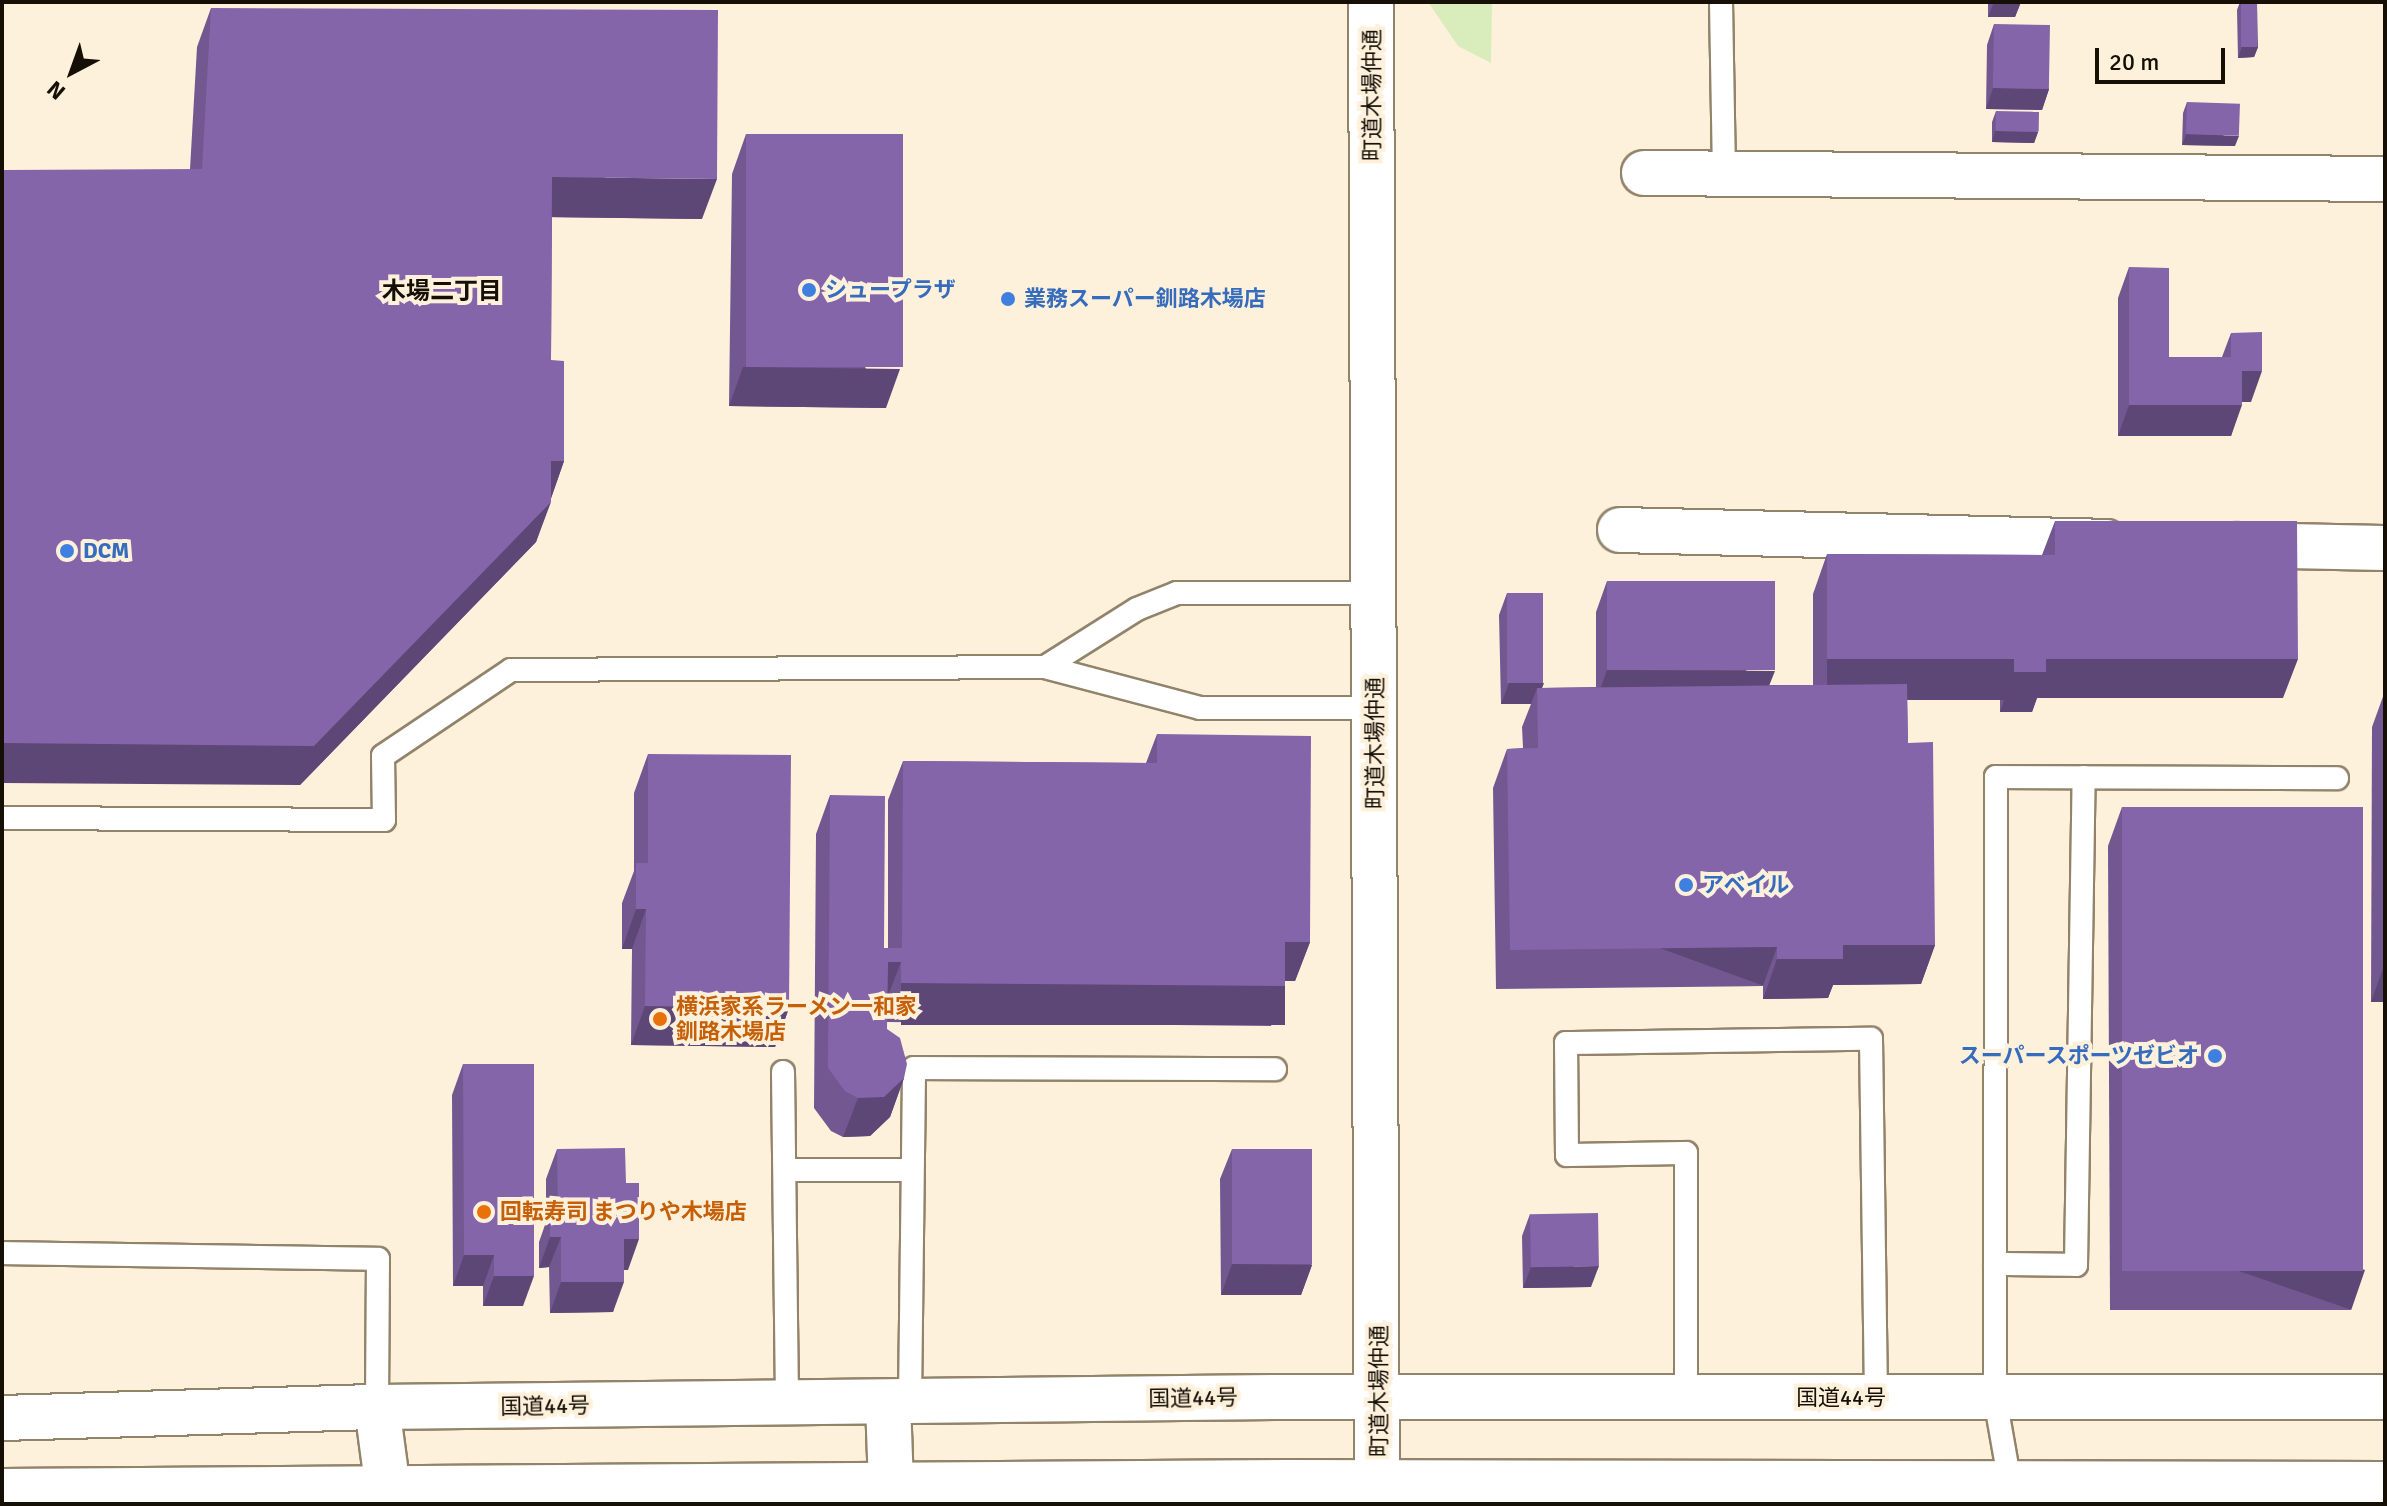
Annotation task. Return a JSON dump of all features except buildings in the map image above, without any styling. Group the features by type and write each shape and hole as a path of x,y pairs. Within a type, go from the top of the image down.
{"main road":[{"name":"町道木場仲通","path":"1371,2 1378,1494"},
{"path":"1644,173 2385,179"},
{"path":"1620,530 2146,543"},
{"path":"2194,544 2385,548"},
{"name":"国道44号","path":"2,1418 377,1407 899,1402 2385,1397"},
{"path":"891,1485 899,1402"},
{"path":"377,1407 390,1495"},
{"path":"2,1491 600,1495 891,1485 1030,1494 2011,1493 2385,1484"}],"lane":[{"path":"1721,2 1724,174"},
{"path":"1045,667 1137,609 1177,593 1375,593"},
{"path":"2,818 384,820 383,756 511,670 1045,667 1200,708 1375,708"},
{"path":"2011,1493 1995,1398 1996,777 2337,778"},
{"path":"1995,1264 2076,1265 2084,777"},
{"path":"1686,1398 1686,1153 1567,1155 1566,1043 1871,1039 1876,1398"},
{"path":"899,1402 912,1170 914,1068 1275,1069"},
{"path":"783,1072 787,1404"},
{"path":"785,1170 912,1170"},
{"path":"2,1253 378,1259 377,1407"}],"green space":[{"path":"1428,2 1492,2 1491,63 1458,46"}],"place":[{"name":"シュープラザ","path":"809,290"},
{"name":"業務スーパー釧路木場店","path":"1008,299"},
{"name":"DCM","path":"67,551"},
{"name":"アベイル","path":"1686,885"},
{"name":"横浜家系ラーメン一和家 釧路木場店","path":"660,1019"},
{"name":"スーパースポーツゼビオ","path":"2215,1056"},
{"name":"回転寿司 まつりや木場店","path":"484,1212"}],"district":[{"name":"木場二丁目","path":"442,292"}]}
